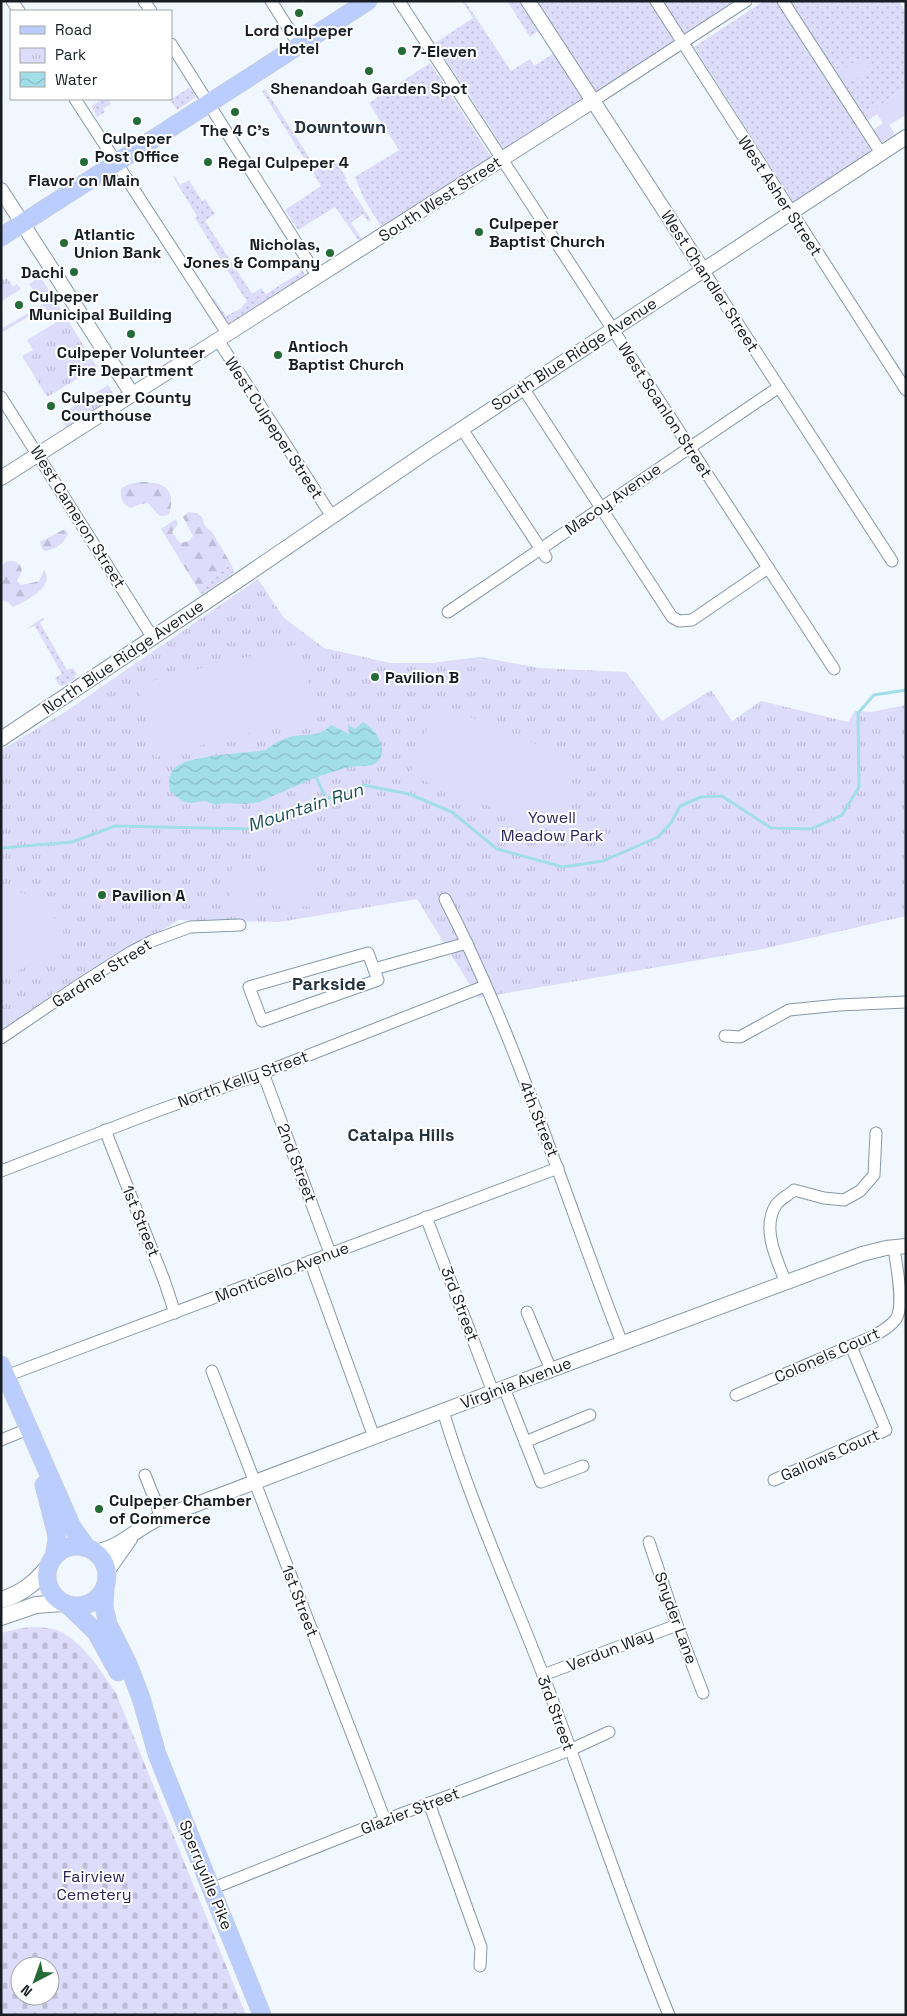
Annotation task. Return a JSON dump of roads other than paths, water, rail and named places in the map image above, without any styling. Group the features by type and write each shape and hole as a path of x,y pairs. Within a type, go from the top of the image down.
{"main road":[{"path":"1,237 368,1"},
{"path":"1,1617 36,1605 86,1605 94,1601 106,1580 100,1558 90,1550 73,1529 4,1370"},
{"path":"28,1429 56,1531 57,1540 47,1574 50,1591 65,1604"},
{"path":"1,1600 29,1587 61,1551 70,1547 90,1550"},
{"name":"Sperryville Pike","path":"106,1580 104,1607 106,1617 140,1698 150,1734"},
{"name":"Sperryville Pike","path":"65,1604 91,1626 102,1640 150,1734 262,2015"}],"street":[{"path":"271,1 299,46"},
{"name":"West Scanlon Street","path":"399,1 834,669"},
{"name":"West Chandler Street","path":"528,1 892,561"},
{"name":"West Asher Street","path":"656,1 906,390"},
{"name":"South West Street","path":"1,478 502,160 746,1"},
{"path":"783,1 881,153"},
{"path":"172,46 318,277"},
{"name":"West Culpeper Street","path":"77,100 118,162 331,515"},
{"name":"South Blue Ridge Avenue","path":"244,576 331,515 612,328 906,137"},
{"path":"1,190 132,394"},
{"name":"Macoy Avenue","path":"448,612 544,553 601,507 779,387"},
{"path":"523,388 672,617 679,621 692,620 768,568"},
{"name":"West Cameron Street","path":"1,398 153,638"},
{"path":"462,428 544,553"},
{"name":"North Blue Ridge Avenue","path":"1,739 244,576"},
{"name":"4th Street","path":"445,899 468,943 558,1168 585,1250 622,1343"},
{"name":"Gardner Street","path":"1,1038 131,952 152,942 190,927 240,925"},
{"path":"374,969 468,943"},
{"path":"368,953 374,969 378,980 262,1021 249,987 368,953"},
{"name":"North Kelly Street","path":"1,1171 105,1130 263,1073 485,986"},
{"path":"725,1036 740,1037 789,1010 839,1005 906,1002"},
{"name":"2nd Street","path":"263,1073 330,1253"},
{"name":"1st Street","path":"105,1130 164,1280 175,1313"},
{"path":"786,1283 771,1243 771,1217 777,1204 794,1190 824,1198 844,1200 860,1191 874,1175 876,1133"},
{"name":"Monticello Avenue","path":"4,1370 175,1313 558,1168"},
{"name":"3rd Street","path":"426,1217 498,1390 525,1442 541,1482 583,1466"},
{"name":"Virginia Avenue","path":"90,1550 106,1550 132,1536 148,1523 160,1518 622,1343 862,1254 900,1247"},
{"name":"Colonels Court","path":"736,1395 874,1336 889,1327 897,1317 900,1299 900,1247"},
{"path":"310,1261 374,1437"},
{"path":"527,1312 551,1370"},
{"name":"Gallows Court","path":"774,1480 886,1430 851,1346"},
{"name":"1st Street","path":"214,1376 385,1820"},
{"name":"3rd Street","path":"443,1411 468,1488 543,1675 669,2015"},
{"path":"525,1442 590,1415"},
{"path":"1,1440 28,1429"},
{"path":"145,1475 158,1505 160,1518"},
{"name":"Virginia Avenue","path":"106,1580 132,1536"},
{"name":"Snyder Lane","path":"649,1542 677,1625 703,1693"},
{"name":"Verdun Way","path":"543,1675 677,1625"},
{"name":"Glazier Street","path":"211,1889 385,1820 570,1750 609,1732"},
{"path":"429,1803 481,1947 480,1966"}],"water":[{"path":"363,722 376,734 382,746 380,758 373,765 353,766 328,773 260,802 245,804 225,803 215,805 206,801 190,803 182,801 170,791 169,780 174,768 185,762 220,755 266,750 283,739 322,732 331,725 349,734 348,725 355,729"}],"waterway":[{"name":"Mountain Run","path":"1,848 72,842 115,826 250,829 363,785 409,794 452,812 497,849 563,867 603,861 658,837 671,823 680,806 701,797 722,796 771,828 811,829 842,815 859,787 858,713 874,695 906,690"},
{"path":"317,779 326,799"}],"place":[{"name":"Lord Culpeper Hotel","path":"299,13"},
{"name":"7-Eleven","path":"402,51"},
{"name":"Shenandoah Garden Spot","path":"369,71"},
{"name":"The 4 C's","path":"235,112"},
{"name":"Culpeper Post Office","path":"137,121"},
{"name":"Flavor on Main","path":"84,162"},
{"name":"Regal Culpeper 4","path":"208,162"},
{"name":"Culpeper Baptist Church","path":"479,232"},
{"name":"Atlantic Union Bank","path":"64,243"},
{"name":"Nicholas, Jones & Company","path":"330,253"},
{"name":"Dachi","path":"74,272"},
{"name":"Culpeper Municipal Building","path":"19,305"},
{"name":"Culpeper Volunteer Fire Department","path":"131,334"},
{"name":"Antioch Baptist Church","path":"278,355"},
{"name":"Culpeper County Courthouse","path":"51,406"},
{"name":"Pavilion B","path":"375,677"},
{"name":"Pavilion A","path":"102,895"},
{"name":"Culpeper Chamber of Commerce","path":"99,1509"}],"district":[{"name":"Downtown","path":"340,126"},
{"name":"Parkside","path":"329,983"},
{"name":"Catalpa Hills","path":"401,1134"}],"park label":[{"name":"Yowell Meadow Park","path":"552,826"},
{"name":"Fairview Cemetery","path":"94,1885"}]}
